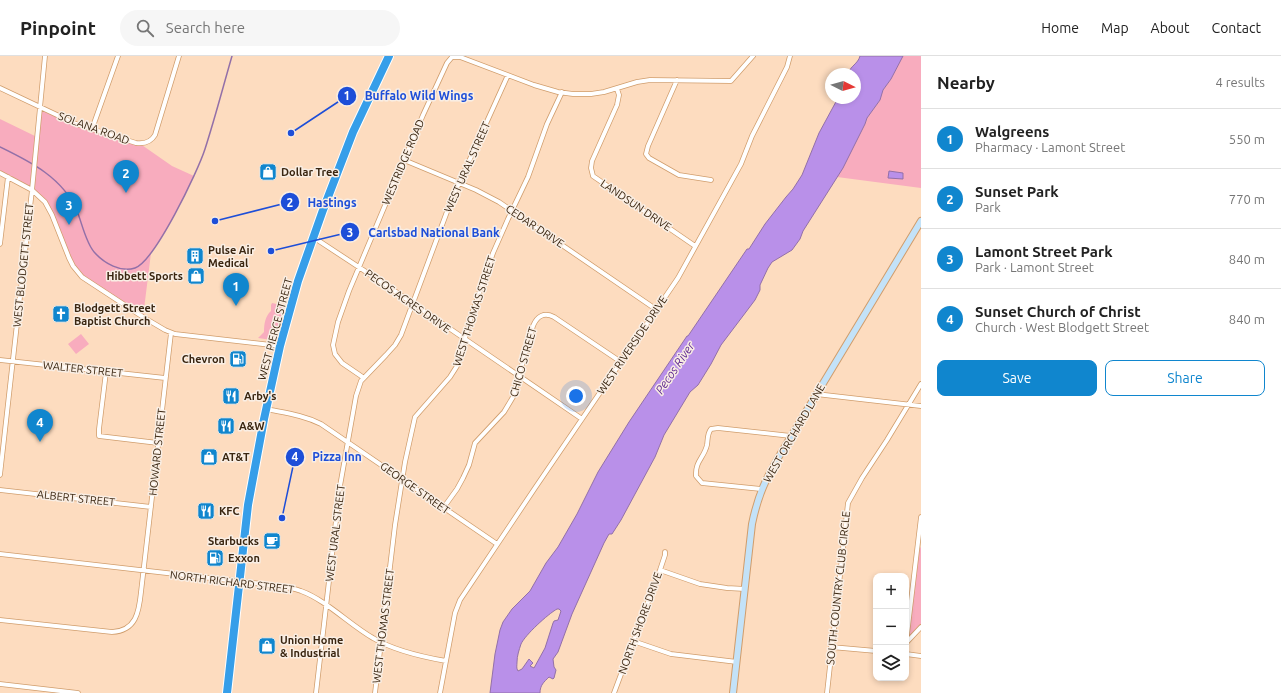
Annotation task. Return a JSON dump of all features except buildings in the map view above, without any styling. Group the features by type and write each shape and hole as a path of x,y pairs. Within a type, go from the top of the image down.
{"highway":[{"name":"WEST PIERCE STREET","path":"227,693 248,505 266,409 280,346 298,281 313,237 353,132 388,56"}],"street":[{"name":"WEST BLODGETT STREET","path":"0,474 46,56"},
{"path":"92,129 118,56"},
{"name":"SOLANA ROAD","path":"0,88 69,121 139,144 145,143 153,139 180,56"},
{"name":"WESTRIDGE ROAD","path":"364,378 342,363 336,355 333,348 334,338 344,302 436,87 447,63 452,58 460,57 534,85 573,94 591,94 617,89 644,80 731,81 752,56"},
{"name":"WEST RIVERSIDE DRIVE","path":"440,693 457,607 467,589 497,544 678,278 743,160 752,136 788,67 790,56"},
{"name":"WEST URAL STREET","path":"316,693 340,486 359,385 398,341 451,201 508,75"},
{"path":"677,80 648,146 646,154 649,158 679,175 711,180"},
{"name":"LANDSUN DRIVE","path":"617,89 619,95 617,105 592,161 592,173 595,178 695,246"},
{"name":"WEST THOMAS STREET","path":"375,693 395,525 402,479 415,417 455,370 459,362 476,299 498,240 528,177 562,92"},
{"name":"CEDAR DRIVE","path":"404,160 486,195 512,210 657,310"},
{"path":"0,173 32,190 42,198 48,207 73,266 82,277 136,312 171,333 280,346"},
{"path":"0,244 8,177"},
{"name":"WEST ORCHARD LANE","path":"733,693 752,524 761,489 816,394 921,221"},
{"name":"PECOS ACRES DRIVE","path":"313,237 582,419"},
{"name":"CHICO STREET","path":"444,507 463,478 479,438 504,412 513,397 534,322 538,317 545,314 554,317 621,362"},
{"name":"HOWARD STREET","path":"0,620 106,632 120,631 130,626 138,614 171,333"},
{"name":"WALTER STREET","path":"0,360 165,378"},
{"path":"106,372 99,436 158,443"},
{"name":"SOUTH COUNTRY CLUB CIRCLE","path":"827,693 848,503 921,384"},
{"path":"816,394 921,406"},
{"name":"GEORGE STREET","path":"266,409 312,419 497,544"},
{"path":"0,425 5,426"},
{"path":"761,489 702,483 700,481 696,476 698,462 706,450 709,432 711,429 718,428 791,436"},
{"name":"ALBERT STREET","path":"0,490 151,507"},
{"path":"909,617 921,517"},
{"path":"917,544 921,548"},
{"name":"NORTH SHORE DRIVE","path":"614,693 660,570 665,552"},
{"name":"NORTH RICHARD STREET","path":"0,554 296,589 308,594 374,639 401,650 446,661"},
{"path":"660,570 700,584 745,589"},
{"path":"909,641 921,627"},
{"path":"633,641 670,654 737,662"},
{"path":"831,647 873,651"},
{"path":"909,654 921,656"},
{"path":"0,684 78,693"}],"shaded area":[{"path":"903,56 921,56 921,188 837,177 867,118 880,100 883,90 891,79"},
{"path":"40,107 69,121 139,143 172,166 194,176 176,212 151,253 143,317 88,282 73,266 52,215 42,198 0,173 0,119 37,137"},
{"path":"272,303 281,305 283,309 275,338 272,340 258,338 264,332 265,321 267,315 271,311"},
{"path":"81,334 89,344 76,354 68,344"},
{"path":"917,544 921,548 921,627 909,640 909,616"}],"water":[{"name":"Pecos River","path":"860,56 903,56 891,79 883,90 880,100 867,118 843,168 803,231 800,239 792,250 772,262 760,285 760,290 755,300 721,345 698,385 690,392 664,435 655,457 621,520 612,534 609,534 604,543 572,614 558,652 553,659 556,670 554,678 549,677 545,680 540,693 490,693 495,654 503,622 512,609 530,591 546,563 558,547 577,514 598,472 629,422 747,249 749,249 765,224 793,189 802,175 819,133 835,104 861,104 861,68 851,68 858,61","holes":["557,609 561,611 558,620 554,621 553,623 545,648 534,668 530,666 533,663 529,659 522,669 518,671 517,658 523,640 553,612"]},
{"path":"889,171 903,173 903,179 888,178"}],"waterway":[{"path":"0,147 34,165 55,180 71,199 89,244 99,257 119,268 135,268 143,262 153,250 164,233 194,176 205,149 232,56"}],"place":[{"name":"Buffalo Wild Wings","path":"291,133"},
{"name":"Dollar Tree","path":"268,172"},
{"name":"Sunset Park","path":"126,193"},
{"name":"Hastings","path":"215,221"},
{"name":"Lamont Street Park","path":"69,225"},
{"name":"Carlsbad National Bank","path":"271,251"},
{"name":"Pulse Air Medical","path":"195,256"},
{"name":"Hibbett Sports","path":"196,276"},
{"name":"Walgreens","path":"236,306"},
{"name":"Blodgett Street Baptist Church","path":"61,314"},
{"name":"Chevron","path":"238,359"},
{"name":"Arby's","path":"231,396"},
{"name":"A&W","path":"226,426"},
{"name":"Sunset Church of Christ","path":"40,442"},
{"name":"AT&T","path":"209,457"},
{"name":"KFC","path":"206,511"},
{"name":"Pizza Inn","path":"282,518"},
{"name":"Starbucks","path":"272,541"},
{"name":"Exxon","path":"215,558"},
{"name":"Union Home & Industrial","path":"267,646"}]}
